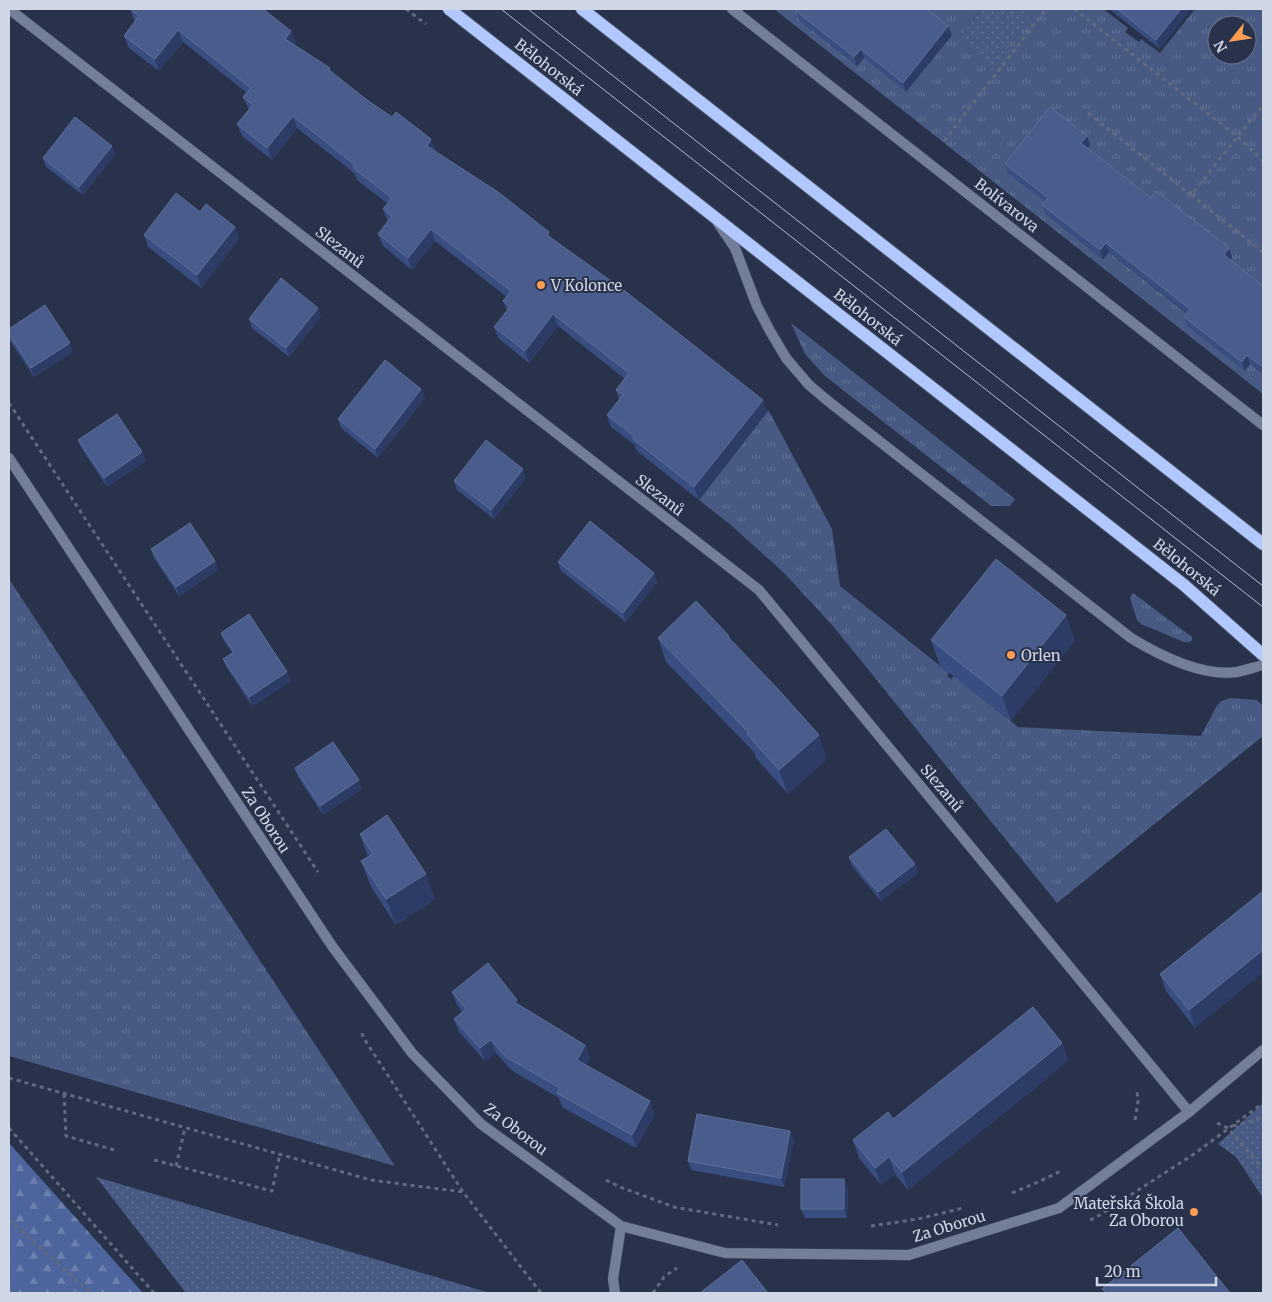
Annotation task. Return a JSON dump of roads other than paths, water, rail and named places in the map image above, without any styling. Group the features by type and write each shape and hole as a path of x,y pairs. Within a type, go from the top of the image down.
{"main road":[{"name":"Bělohorská","path":"449,9 1184,585 1263,655"},
{"path":"582,9 1263,544"}],"street":[{"name":"Slezanů","path":"9,9 758,590 1190,1112"},
{"name":"Bolívarova","path":"732,9 1263,425"},
{"path":"711,214 734,248 757,306 786,358 809,385 828,401 1131,638 1153,651 1198,669 1237,672 1263,665"},
{"name":"Za Oborou","path":"9,458 332,946 412,1053 481,1124 622,1226 726,1253 909,1255 1059,1208 1190,1112 1263,1050"},
{"path":"615,1293 613,1279 622,1226"}],"tram line":[{"path":"501,9 1263,607"},
{"path":"528,9 1263,586"}],"place":[{"name":"V Kolonce","path":"541,285"},
{"name":"Orlen","path":"1011,655"},
{"name":"Mateřská Škola Za Oborou","path":"1194,1212"}]}
